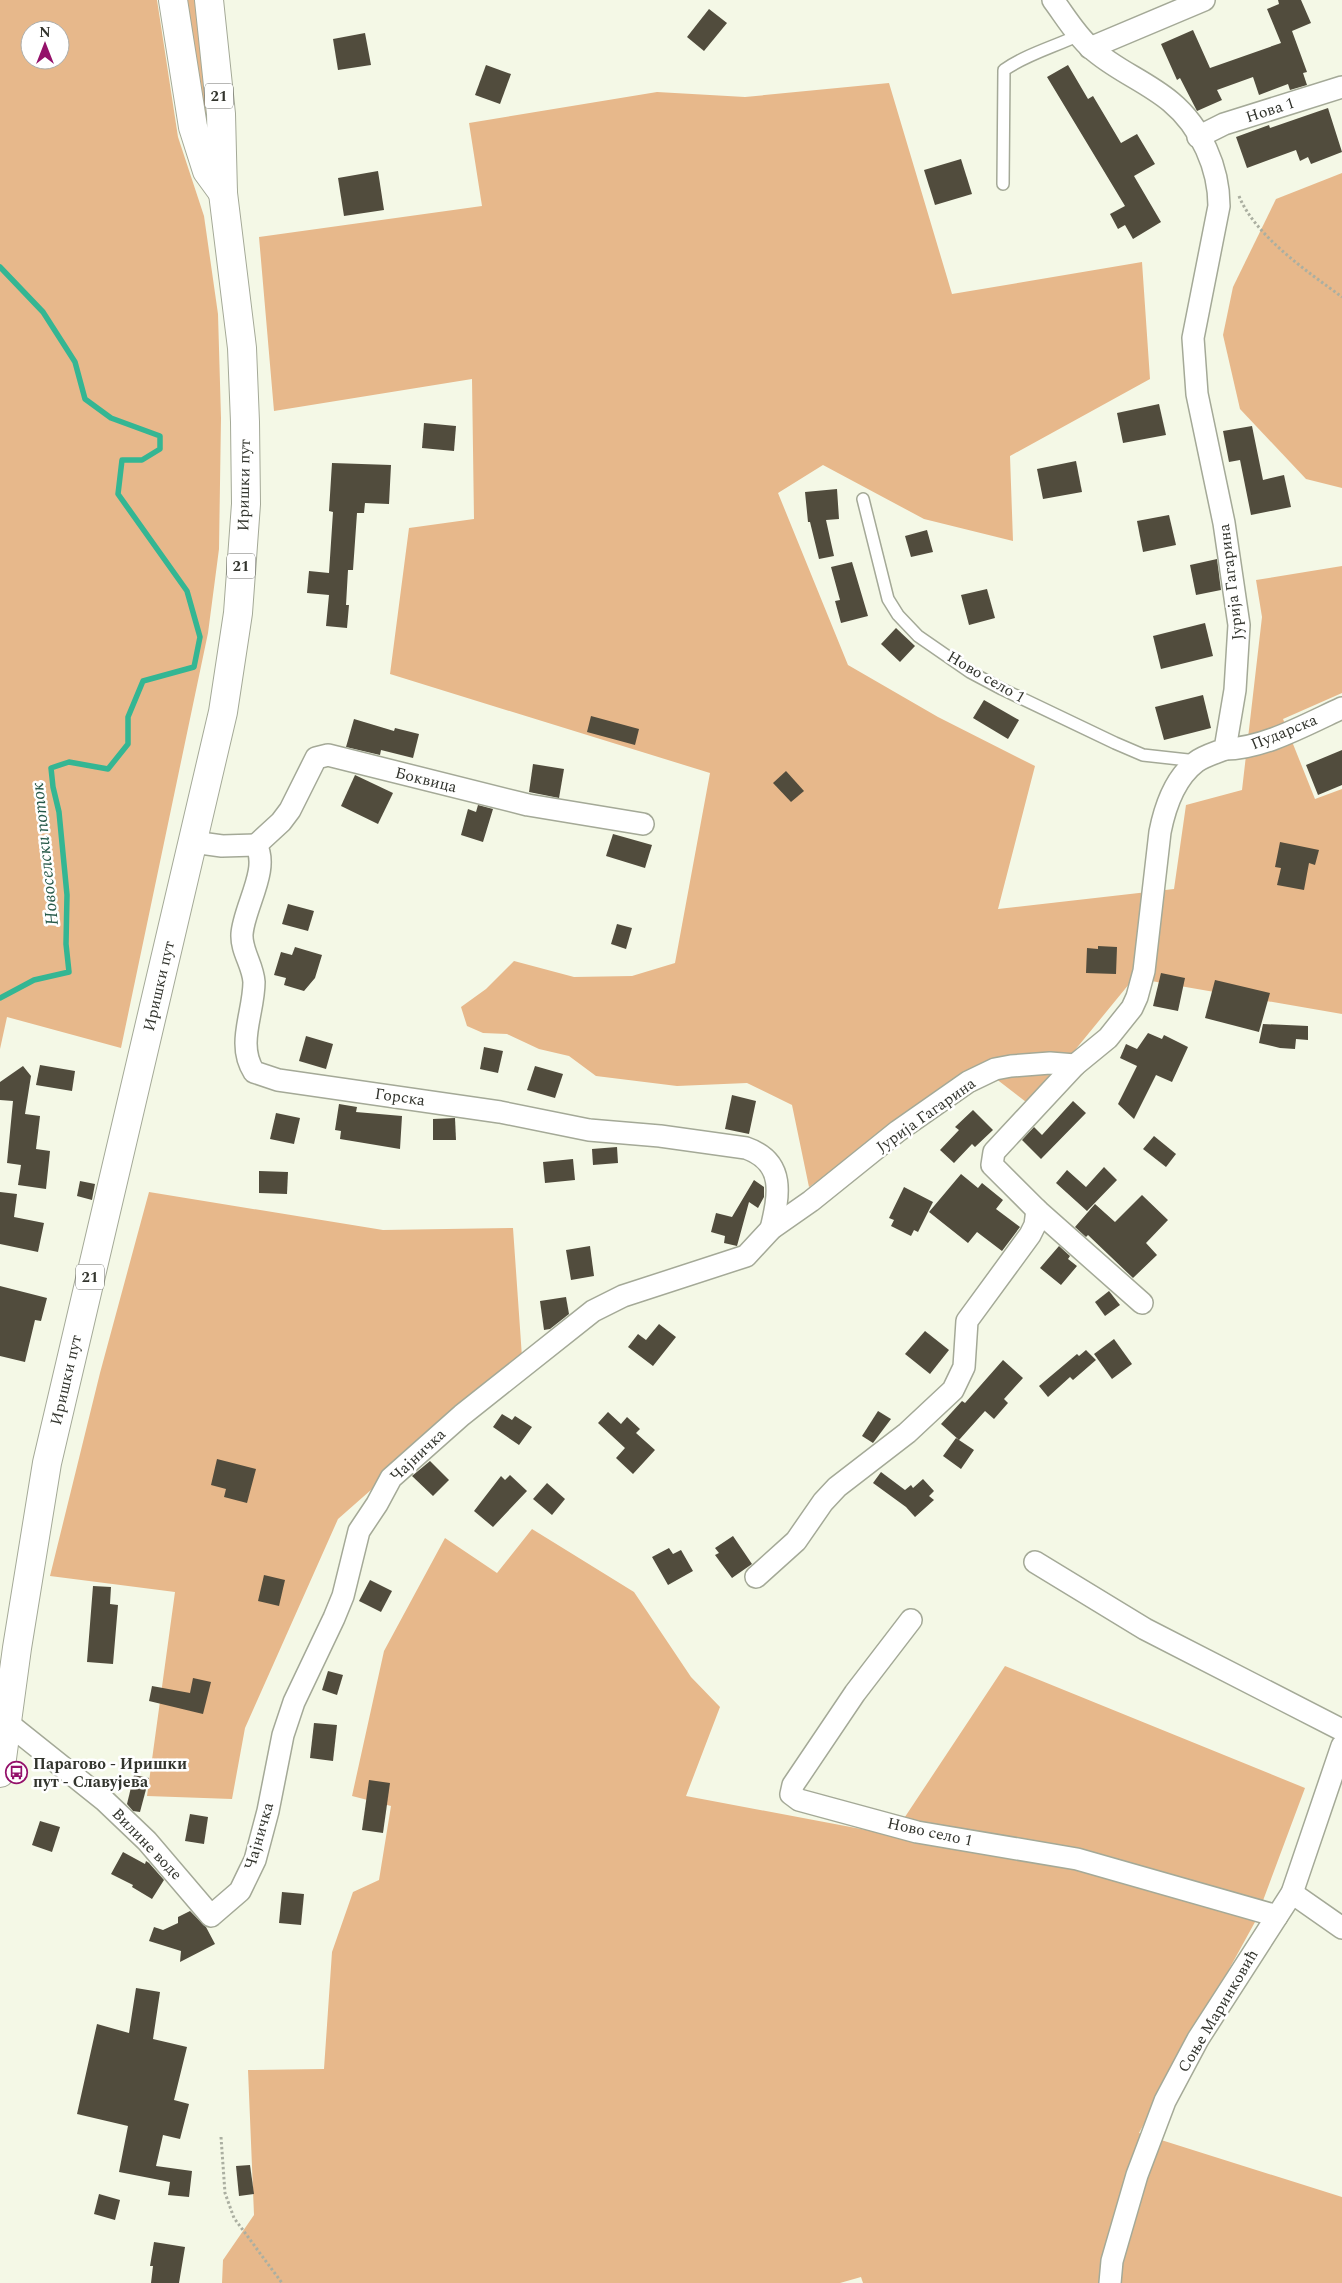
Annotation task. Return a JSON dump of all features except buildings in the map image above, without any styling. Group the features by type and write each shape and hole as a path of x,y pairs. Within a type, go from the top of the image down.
{"main road":[{"path":"172,0 196,136 207,171 223,193"},
{"name":"21","path":"209,0 220,114 223,193"},
{"name":"Иришки пут","path":"0,1773 3,1719 48,1463 224,712 231,667 246,504 242,348 223,193"}],"street":[{"name":"Јурија Гагарина","path":"1054,0 1085,42 1107,61 1171,102 1187,120 1214,165 1219,187 1219,206 1193,338 1197,394 1224,523 1240,626 1235,690 1225,749"},
{"path":"1085,42 1204,0"},
{"name":"Нова 1","path":"1198,137 1224,124 1342,87"},
{"name":"Пударска","path":"1225,749 1240,749 1265,741 1342,708"},
{"path":"1142,1303 1037,1210 994,1169 992,1160 994,1152 1004,1141 1075,1065 1108,1038 1132,1008 1144,972 1164,811 1174,790 1188,770 1197,761 1225,749"},
{"name":"Боквица","path":"256,845 281,822 290,810 316,758 323,756 358,761 528,805 643,824"},
{"path":"193,842 222,846 256,845"},
{"name":"Горска","path":"256,845 262,858 242,934 243,949 254,983 245,1038 246,1056 254,1072 278,1080 500,1112 589,1130 660,1136 746,1148 758,1152 772,1165 775,1172 778,1186 771,1229"},
{"name":"Јурија Гагарина","path":"771,1229 810,1201 898,1131 968,1082 996,1069 1011,1066 1035,1064 1075,1065"},
{"path":"756,1578 796,1540 823,1502 837,1487 907,1433 953,1390 964,1367 967,1321 1030,1235 1035,1225 1037,1210"},
{"name":"Чајничка","path":"211,1916 240,1891 255,1860 268,1810 283,1736 294,1702 337,1610 359,1531 391,1478 462,1415 593,1310 623,1296 746,1256 771,1229"},
{"path":"1035,1562 1145,1628 1342,1730"},
{"name":"Ново село 1","path":"911,1620 855,1693 793,1785 791,1794 799,1800 916,1832 1077,1860 1277,1916"},
{"name":"Вилине воде","path":"3,1719 104,1800 148,1841 211,1916"},
{"name":"Соње Маринковић","path":"1110,2283 1112,2261 1137,2174 1165,2101 1198,2039 1292,1893 1342,1746"},
{"path":"1292,1893 1342,1928"}],"lane":[{"path":"1003,184 1004,70 1020,59 1055,47 1085,42"},
{"name":"Ново село 1","path":"863,499 888,599 898,615 918,636 970,672 1115,743 1143,755 1197,761"}],"path":[{"path":"1238,193 1244,209 1285,254 1342,297"},
{"path":"221,2137 225,2194 234,2218 282,2283"}],"shaded area":[{"path":"0,0 157,0 178,137 204,216 218,314 221,418 219,549 208,633 121,1048 7,1017 0,1049"},
{"path":"181,0 198,0 209,154"},
{"path":"889,83 952,294 1142,262 1150,379 1010,456 1013,541 924,519 823,465 778,493 848,665 938,717 1035,766 998,909 1174,889 1186,805 1242,790 1262,617 1256,580 1342,566 1342,693 1283,719 1315,799 1342,789 1342,1014 1134,978 1030,1105 982,1068 809,1187 792,1105 747,1083 677,1086 596,1076 569,1056 539,1049 507,1034 483,1033 467,1026 461,1007 486,989 514,961 574,977 632,976 675,963 710,773 390,674 409,528 474,519 472,379 274,411 259,237 482,206 469,123 657,92 745,97"},
{"path":"1342,173 1342,488 1306,479 1240,409 1223,335 1233,287 1276,199"},
{"path":"149,1192 383,1230 513,1228 522,1357 338,1519 245,1728 232,1799 147,1796 175,1592 50,1576 100,1373"},
{"path":"532,1529 634,1592 691,1677 720,1707 686,1796 893,1835 1005,1666 1305,1788 1255,1922 1139,2133 1342,2197 1342,2283 863,2283 861,2277 840,2283 222,2283 223,2260 254,2215 248,2070 324,2069 332,1952 353,1892 379,1880 391,1806 352,1796 384,1651 445,1538 497,1573"}],"waterway":[{"name":"Новоселски поток","path":"0,267 43,312 75,362 85,399 111,418 160,436 160,449 142,460 122,460 118,494 187,591 200,637 194,667 143,681 128,717 128,744 108,769 69,762 51,768 59,812 67,895 66,944 69,972 34,980 0,998"}],"place":[{"name":"Парагово - Иришки пут - Славујева","path":"17,1773"}]}
